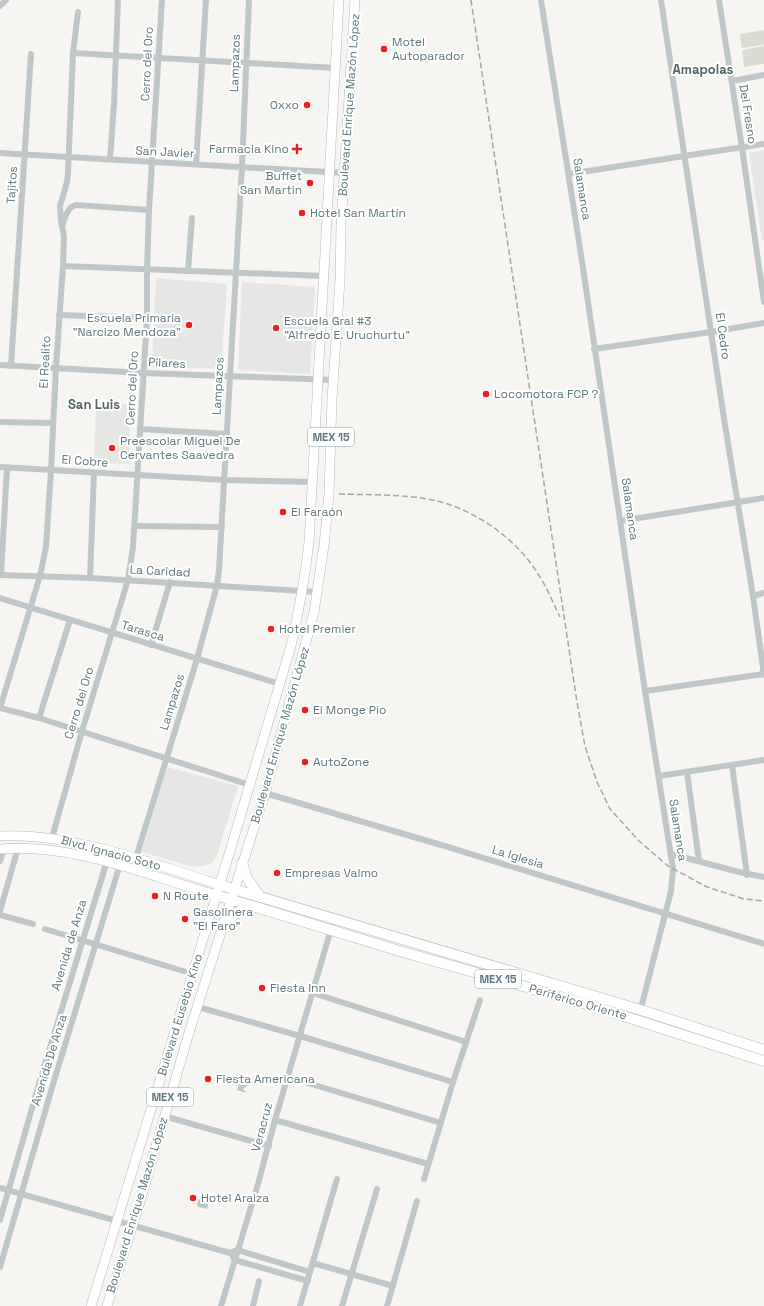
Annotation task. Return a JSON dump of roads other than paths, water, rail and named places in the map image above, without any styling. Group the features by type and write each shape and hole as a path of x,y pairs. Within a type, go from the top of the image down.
{"highway":[{"path":"242,863 247,878 260,897"},
{"path":"218,890 232,894"},
{"name":"Periferico Oriente","path":"232,894 260,897 334,919 639,1015 764,1061"},
{"name":"Periferico Oriente","path":"232,894 253,906 331,930 764,1050"},
{"path":"223,924 236,913 253,906"}],"main road":[{"name":"Boulevard Enrique Mazón López","path":"218,890 291,646 299,612 309,542 328,172 339,0"},
{"name":"Boulevard Enrique Mazón López","path":"107,1306 232,894 265,793 307,641 318,592 329,494 344,173 355,0"},
{"name":"Blvd. Ignacio Soto","path":"0,836 52,838 136,858 218,890"},
{"path":"2,849 14,842 45,842 52,838"},
{"name":"Blvd. Ignacio Soto","path":"2,849 46,849 107,862 120,863 218,890"},
{"path":"120,863 133,864 136,858"},
{"name":"Bulevard Eusebio Kino","path":"91,1306 218,890"}],"street":[{"path":"0,6 6,0"},
{"path":"110,160 118,0"},
{"name":"Cerro del Oro","path":"52,838 82,731 128,580 134,547 147,318 149,210 162,0"},
{"path":"196,164 206,0"},
{"name":"Lampazos","path":"136,858 197,659 217,585 219,570 242,167 249,0"},
{"name":"Salamanca","path":"541,0 569,174 645,691 673,869 666,914 639,1015"},
{"name":"El Cedro","path":"662,0 684,156 764,675"},
{"name":"Del Fresno","path":"719,0 764,302"},
{"name":"El Realito","path":"0,708 40,576 46,547 63,266 64,236 60,206 67,182 73,53 78,12"},
{"path":"73,53 335,68"},
{"name":"Tajitos","path":"12,366 31,54"},
{"path":"732,81 764,75"},
{"path":"569,174 764,144"},
{"name":"San Javier","path":"0,153 344,173"},
{"path":"62,226 69,209 76,205 82,204 149,210"},
{"path":"188,270 192,218"},
{"path":"63,266 323,276"},
{"path":"59,315 147,318"},
{"path":"594,349 764,323"},
{"name":"Pilares","path":"0,365 229,377 334,380"},
{"path":"0,422 53,423"},
{"path":"140,429 227,434"},
{"name":"El Cobre","path":"0,467 225,480 313,482"},
{"path":"0,574 7,468"},
{"path":"90,578 94,473"},
{"path":"620,521 764,498"},
{"path":"135,526 222,527"},
{"name":"La Caridad","path":"0,574 170,582 318,592"},
{"path":"151,645 170,582"},
{"path":"753,596 764,593"},
{"name":"Tarasca","path":"0,598 280,684"},
{"path":"39,718 70,620"},
{"path":"645,691 764,675"},
{"path":"0,708 82,731 166,760 250,785"},
{"path":"659,776 764,760"},
{"path":"732,765 747,874"},
{"path":"687,772 699,861"},
{"name":"La Iglesia","path":"265,793 448,847 764,944"},
{"path":"0,911 18,848"},
{"path":"0,861 2,849"},
{"path":"671,854 764,877"},
{"name":"Avenida de Anza","path":"0,1220 93,903 107,862"},
{"name":"Avenida De Anza","path":"0,1267 120,863"},
{"path":"93,903 106,907"},
{"path":"0,915 33,924"},
{"name":"Veracruz","path":"221,1306 258,1184 334,919"},
{"path":"45,928 193,974"},
{"path":"313,993 466,1042"},
{"path":"424,1179 453,1082 480,1000"},
{"path":"198,1008 300,1036 453,1082"},
{"path":"41,1077 54,1081"},
{"path":"288,1078 441,1123"},
{"path":"164,1116 268,1146"},
{"path":"276,1120 428,1164"},
{"path":"300,1306 337,1179"},
{"path":"0,1188 230,1253 238,1250 310,1272"},
{"path":"342,1306 377,1189"},
{"path":"387,1306 417,1200"},
{"path":"230,1253 235,1260 308,1281"},
{"path":"313,1263 393,1286"},
{"path":"284,1274 287,1265"},
{"path":"253,1306 260,1281"}],"railway":[{"path":"471,0 577,702 585,746 597,782 610,809 639,841 668,866 707,887 744,899 764,901"},
{"path":"339,494 422,498 448,504 464,510 493,527 506,537 529,561 544,584 560,617"}],"place":[{"name":"Motel Autoparador","path":"384,49"},
{"name":"Oxxo","path":"307,105"},
{"name":"Farmacia Kino","path":"297,149"},
{"name":"Buffet San Martin","path":"310,183"},
{"name":"Hotel San Martín","path":"302,213"},
{"name":"Escuela Primaria \"Narcizo Mendoza\"","path":"189,325"},
{"name":"Escuela Gral #3 \"Alfredo E. Uruchurtu\"","path":"276,328"},
{"name":"Locomotora FCP ?","path":"486,394"},
{"name":"Preescolar Miguel De Cervantes Saavedra","path":"112,448"},
{"name":"El Faraón","path":"283,512"},
{"name":"Hotel Premier","path":"271,629"},
{"name":"El Monge Pío","path":"305,710"},
{"name":"AutoZone","path":"305,762"},
{"name":"Empresas Valmo","path":"277,873"},
{"name":"N Route","path":"155,896"},
{"name":"Gasolinera \"El Faro\"","path":"185,919"},
{"name":"Fiesta Inn","path":"262,988"},
{"name":"Fiesta Americana","path":"208,1079"},
{"name":"Hotel Araiza","path":"193,1198"}],"district":[{"name":"Amapolas","path":"703,69"},
{"name":"San Luis","path":"94,404"}]}
